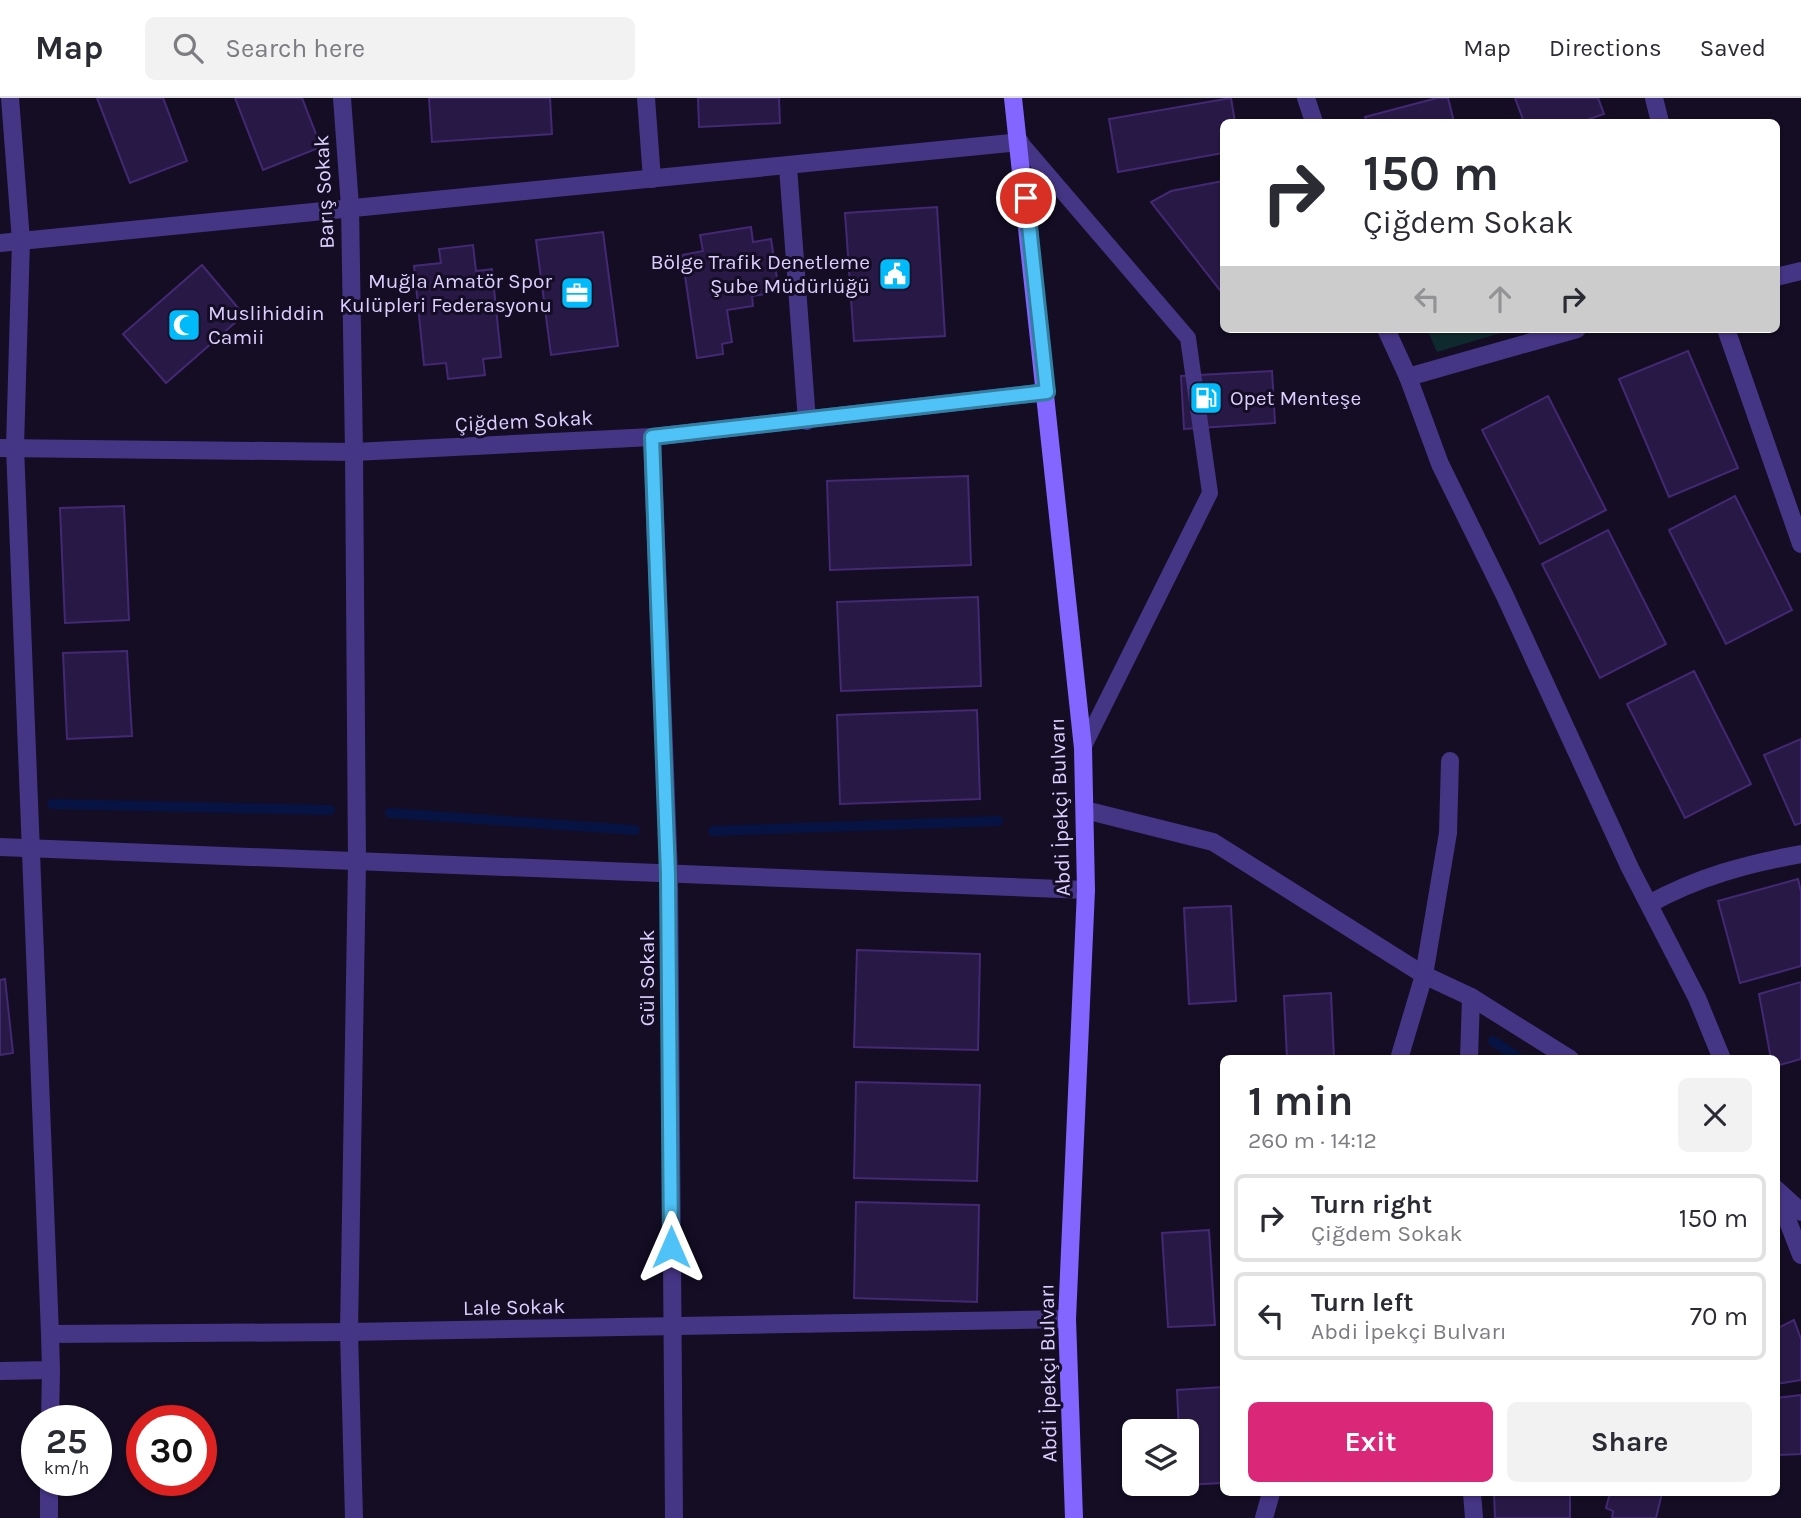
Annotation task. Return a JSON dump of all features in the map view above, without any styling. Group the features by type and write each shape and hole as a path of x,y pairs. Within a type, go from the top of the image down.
{"main road":[{"name":"Abdi İpekçi Bulvarı","path":"1013,98 1047,392 1083,748 1086,890 1067,1319 1074,1518"}],"street":[{"path":"10,98 21,241 8,448 31,849 50,1334 50,1405"},
{"name":"Barış Sokak","path":"342,98 350,206 354,452 357,863 349,1332 354,1518"},
{"path":"646,98 652,179"},
{"path":"1306,98 1313,119"},
{"path":"1654,98 1659,119"},
{"path":"0,243 350,206 788,167 1020,142"},
{"path":"788,167 807,421"},
{"path":"1780,276 1801,271"},
{"path":"1388,333 1408,377 1440,464 1649,904 1697,998 1720,1055"},
{"path":"1408,377 1563,333"},
{"path":"1728,333 1801,544"},
{"name":"Çiğdem Sokak","path":"8,448 354,452 652,437 1047,392"},
{"name":"Gül Sokak","path":"652,437 668,874 674,1518"},
{"path":"1400,1055 1424,975 1448,833 1450,761"},
{"path":"1085,810 1213,842 1424,975 1471,997 1564,1055"},
{"path":"0,847 1086,890"},
{"path":"1649,904 1685,884 1739,865 1801,854"},
{"path":"1469,1055 1471,997"},
{"path":"1780,1194 1801,1212"},
{"path":"1780,1200 1801,1255"},
{"name":"Lale Sokak","path":"50,1334 349,1332 1067,1319"},
{"path":"0,1371 51,1370"},
{"path":"49,1518 50,1496"},
{"path":"1264,1518 1270,1496"},
{"path":"1472,1496 1474,1518"}],"lane":[{"path":"1020,142 1188,338 1210,494 1083,748"}],"green space":[{"path":"1429,333 1501,333 1437,352"}],"building":[{"path":"97,98 163,98 187,161 130,183"},
{"path":"235,98 302,98 321,147 263,170"},
{"path":"429,98 550,98 552,134 432,142"},
{"path":"698,98 779,98 780,123 699,127"},
{"path":"1231,98 1234,119 1220,119 1220,154 1118,172 1109,119"},
{"path":"1437,98 1448,98 1453,119 1366,119 1365,117"},
{"path":"1515,98 1598,98 1604,114 1590,119 1523,119"},
{"path":"1220,182 1220,290 1151,202 1171,191"},
{"name":"Bölge Trafik Denetleme Şube Müdürlüğü","path":"937,207 945,336 854,341 845,213"},
{"path":"751,227 753,242 771,239 779,292 752,296 753,306 727,310 732,342 722,344 723,354 697,358 682,255 703,251 700,235"},
{"name":"Muğla Amatör Spor Kulüpleri Federasyonu","path":"603,232 618,346 551,355 536,240"},
{"path":"473,245 476,271 492,269 501,357 483,359 485,375 448,379 446,363 424,365 414,266 441,263 439,249"},
{"name":"Muslihiddin Camii","path":"202,265 244,315 166,383 123,334"},
{"path":"1688,351 1738,468 1669,497 1619,379"},
{"path":"1272,371 1275,423 1184,429 1181,376"},
{"path":"1548,396 1606,510 1540,544 1482,430"},
{"path":"968,476 971,565 830,570 827,481"},
{"path":"1735,496 1792,610 1726,644 1669,530"},
{"path":"124,506 129,620 65,623 60,508"},
{"path":"1608,530 1666,644 1600,678 1542,564"},
{"path":"978,597 981,686 841,691 837,602"},
{"path":"127,651 132,736 67,739 63,653"},
{"path":"1694,671 1751,784 1685,818 1627,704"},
{"path":"977,710 980,799 840,804 837,715"},
{"path":"1801,739 1801,823 1795,825 1764,755"},
{"path":"1798,879 1801,892 1801,966 1740,983 1718,901"},
{"path":"1231,906 1236,1001 1189,1004 1184,908"},
{"path":"857,950 980,954 978,1050 854,1047"},
{"path":"5,979 13,1053 0,1055 0,980"},
{"path":"1801,982 1801,1059 1780,1065 1780,1055 1770,1055 1759,994"},
{"path":"1331,993 1334,1055 1287,1055 1284,996"},
{"path":"856,1082 980,1085 977,1181 854,1178"},
{"path":"856,1202 979,1205 977,1302 854,1298"},
{"path":"1209,1230 1215,1325 1168,1327 1162,1233"},
{"path":"1794,1320 1801,1339 1801,1380 1780,1383 1780,1327"},
{"path":"1220,1387 1220,1483 1199,1484 1199,1419 1178,1419 1177,1390"},
{"path":"1801,1395 1801,1454 1780,1455 1780,1398"},
{"path":"1494,1496 1570,1496 1570,1518 1495,1518"},
{"path":"1609,1496 1661,1496 1656,1518 1612,1518 1613,1511 1606,1508"}],"waterway":[{"path":"52,804 330,810"},
{"path":"390,813 635,830"},
{"path":"713,831 998,821"},
{"path":"1493,1041 1514,1055"}],"place":[{"name":"Bölge Trafik Denetleme Şube Müdürlüğü","path":"895,274"},
{"name":"Muğla Amatör Spor Kulüpleri Federasyonu","path":"577,293"},
{"name":"Muslihiddin Camii","path":"184,325"},
{"name":"Opet Menteşe","path":"1206,398"}],"route":[{"path":"671,1247 668,874 652,437 1047,392 1026,198"}]}
